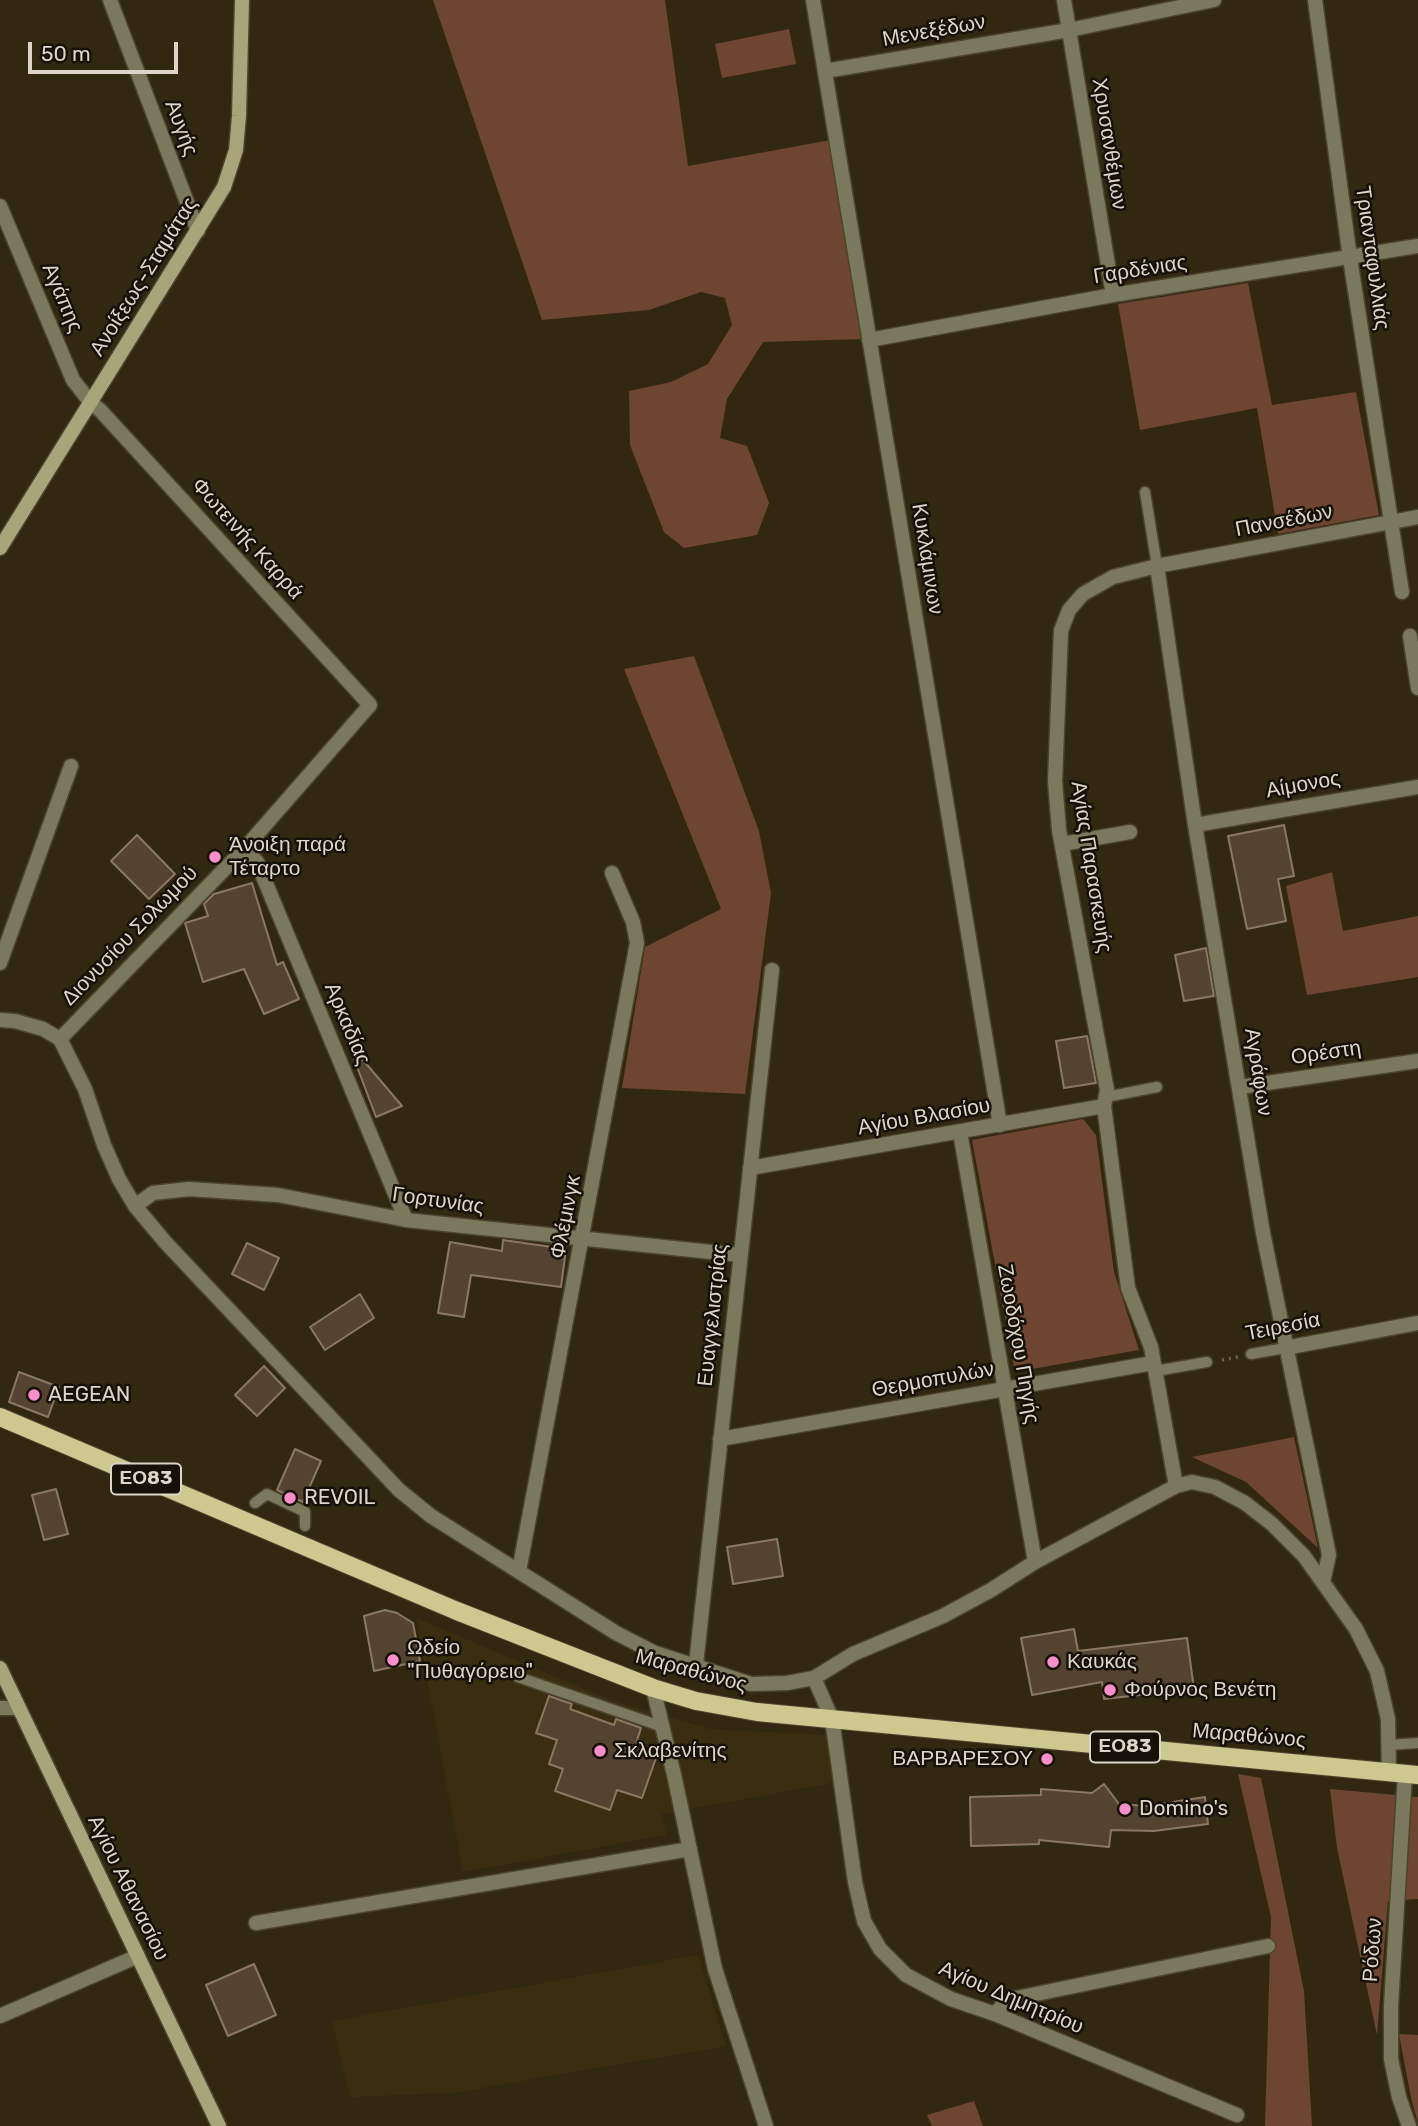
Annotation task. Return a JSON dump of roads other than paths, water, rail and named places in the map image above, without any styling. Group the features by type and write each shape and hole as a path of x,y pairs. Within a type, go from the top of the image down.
{"main road":[{"name":"Μαραθώνος","path":"0,1417 437,1602 653,1688 696,1700 757,1712 1404,1774"}],"street":[{"name":"Αυγής","path":"110,0 198,231"},
{"name":"Ανοίξεως-Σταμάτας","path":"0,548 224,187 236,150 242,0"},
{"name":"Κυκλάμινων","path":"813,0 1000,1125"},
{"name":"Χρυσανθέμων","path":"1063,0 1113,295"},
{"name":"Μενεξέδων","path":"825,71 1069,30 1214,0"},
{"name":"Τριανταφυλλιάς","path":"1315,0 1350,258 1402,592"},
{"name":"Αγάπης","path":"0,206 73,380 91,403"},
{"name":"Γαρδένιας","path":"869,340 1113,295 1418,246"},
{"name":"Φωτεινής Καρρά","path":"91,403 370,705"},
{"name":"Πανσέδων","path":"1157,566 1418,517"},
{"name":"Αγράφων","path":"1157,566 1195,825 1263,1233 1328,1555 1323,1581"},
{"name":"Αγίας Παρασκευής","path":"1157,566 1114,577 1083,594 1069,610 1061,631 1055,780 1062,844 1107,1090 1105,1101 1128,1288 1151,1347 1176,1486"},
{"path":"1410,636 1418,688"},
{"name":"Διονυσίου Σολωμού","path":"60,1039 245,848 370,705"},
{"path":"0,962 71,766"},
{"name":"Αίμονος","path":"1195,825 1418,787"},
{"path":"1062,844 1130,832"},
{"name":"Αρκαδίας","path":"245,848 257,862 406,1220"},
{"name":"Φλέμινγκ","path":"519,1572 637,943 633,922 612,873"},
{"name":"Ευαγγελιστρίας","path":"696,1664 772,970"},
{"path":"0,1020 43,1029 60,1039 85,1089 118,1180 135,1206 399,1490 431,1516 615,1633 655,1653 696,1664 751,1684 787,1683 814,1678 853,1654 955,1609 1035,1562 1176,1486"},
{"name":"Ορέστη","path":"1240,1087 1418,1061"},
{"name":"Αγίου Βλασίου","path":"750,1168 1000,1125 1105,1101"},
{"name":"Ζωοδόχου Πηγής","path":"960,1132 1035,1562"},
{"name":"Γορτυνίας","path":"135,1206 153,1193 189,1189 278,1195 406,1220 740,1255"},
{"name":"Τειρεσία","path":"1285,1348 1418,1323"},
{"name":"Θερμοπυλών","path":"720,1439 1005,1389 1154,1367"},
{"name":"Ρόδων","path":"1176,1486 1192,1482 1215,1487 1245,1503 1280,1532 1304,1556 1323,1581 1356,1629 1377,1671 1388,1719 1388,1745 1404,1774 1391,2006 1391,2059 1399,2097 1409,2126"},
{"name":"Αγίου Αθανασίου","path":"0,1668 219,2126"},
{"name":"Αγίου Δημητρίου","path":"814,1678 832,1719 855,1882 864,1921 880,1949 906,1975 951,1999 995,2014 1237,2115"},
{"path":"653,1688 715,1969 766,2126"},
{"path":"0,1708 18,1708"},
{"path":"256,1923 690,1849"},
{"path":"995,2014 1007,2000 1268,1946"},
{"path":"0,2016 138,1956"}],"lane":[{"path":"1145,492 1157,566"},
{"path":"1105,1101 1157,1087"},
{"name":"Τειρεσία","path":"1251,1354 1285,1348"},
{"path":"1154,1367 1208,1362"},
{"path":"255,1503 267,1494 305,1513 305,1526"},
{"path":"518,1677 663,1727"},
{"path":"1388,1745 1418,1743"}],"place":[{"name":"Άνοιξη παρά Τέταρτο","path":"215,857"},
{"name":"AEGEAN","path":"34,1395"},
{"name":"REVOIL","path":"290,1498"},
{"name":"Ωδείο \"Πυθαγόρειο\"","path":"393,1660"},
{"name":"Καυκάς","path":"1053,1662"},
{"name":"Φούρνος Βενέτη","path":"1110,1690"},
{"name":"Σκλαβενίτης","path":"600,1751"},
{"name":"ΒΑΡΒΑΡΕΣΟΥ","path":"1047,1759"},
{"name":"Domino's","path":"1125,1809"}]}
